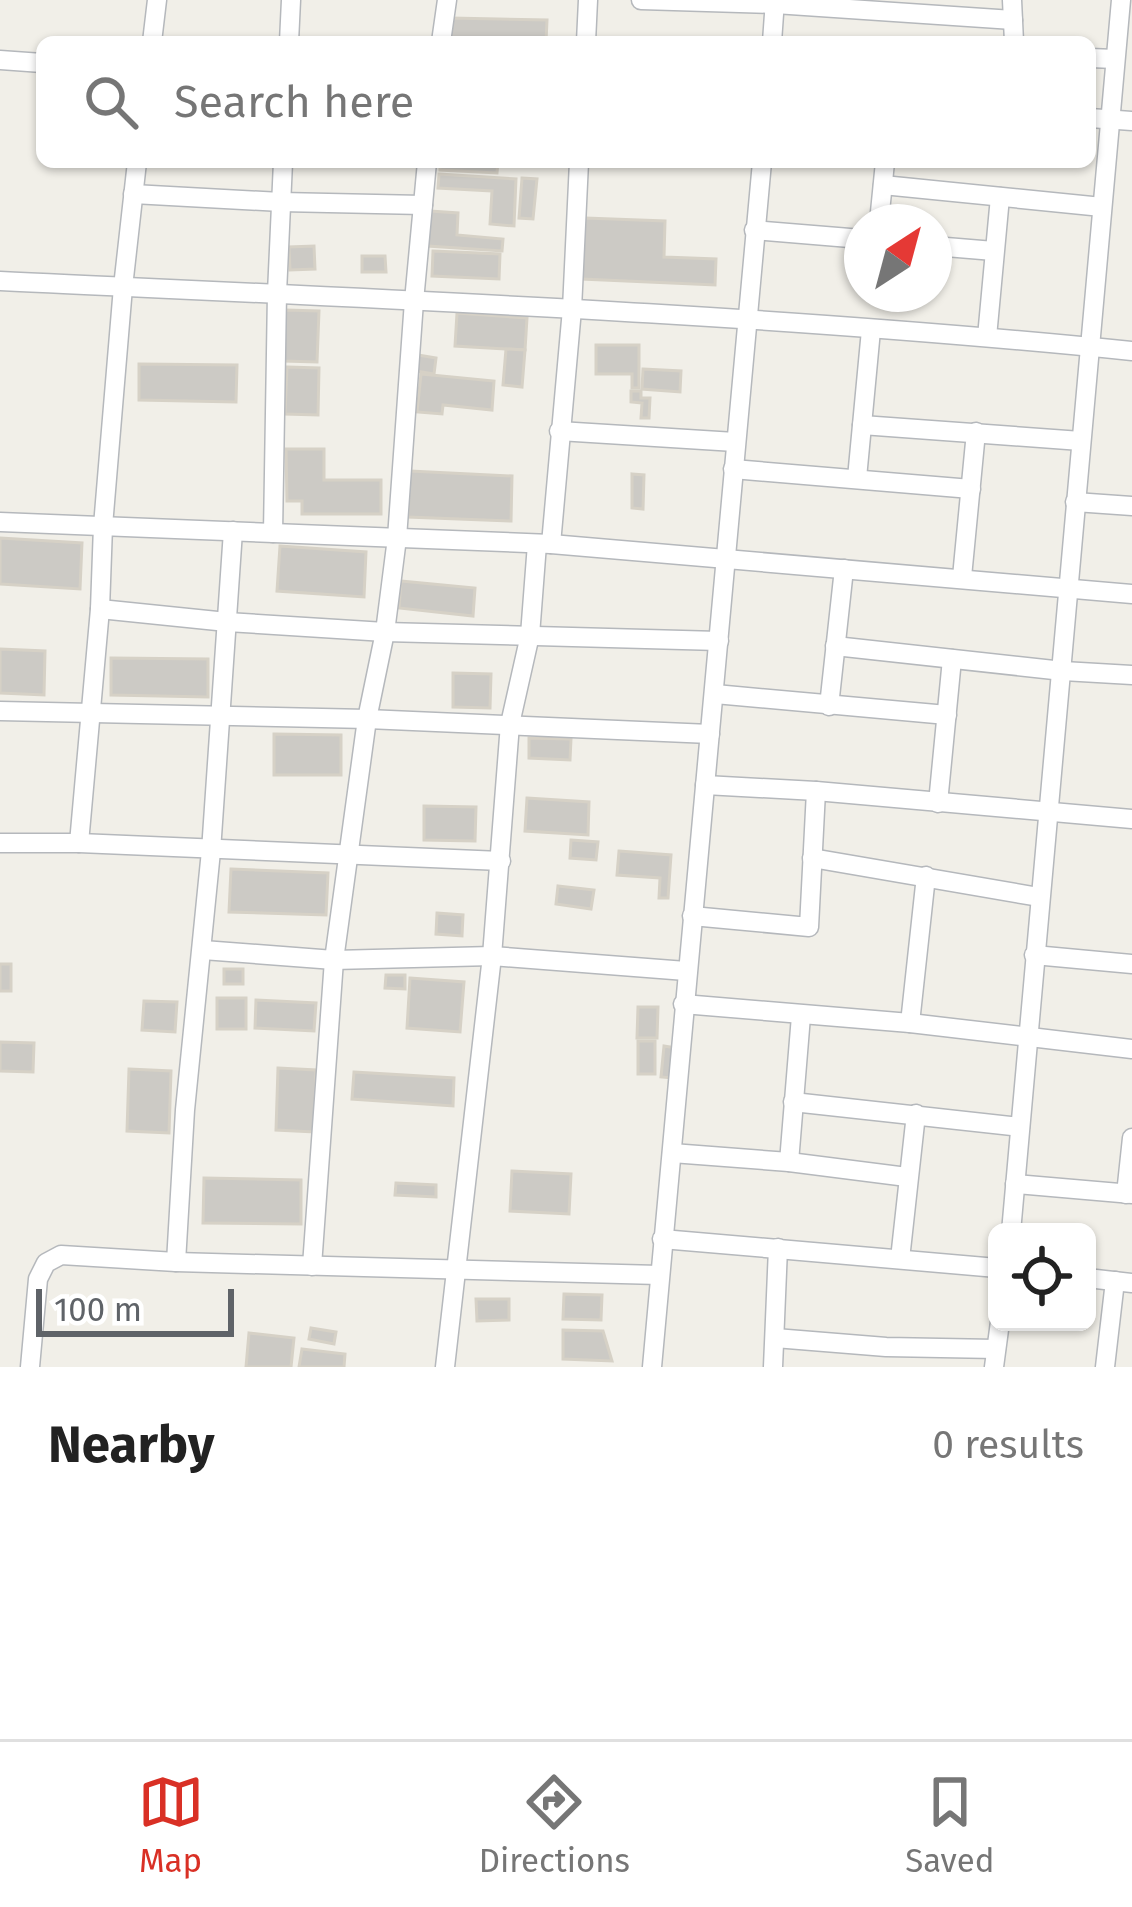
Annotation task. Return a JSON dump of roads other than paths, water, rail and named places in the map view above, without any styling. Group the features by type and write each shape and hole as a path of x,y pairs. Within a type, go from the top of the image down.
{"street":[{"path":"153,36 158,0"},
{"path":"289,36 292,0"},
{"path":"442,36 447,0"},
{"path":"586,36 588,0"},
{"path":"641,0 1012,10"},
{"path":"1012,1223 1102,207 1100,118 1125,35 1121,0"},
{"path":"772,36 775,2"},
{"path":"1096,58 1115,59"},
{"path":"0,60 36,63"},
{"path":"1100,118 1132,122"},
{"path":"79,843 136,168"},
{"path":"273,533 283,168"},
{"path":"312,1266 334,960 397,538 426,168"},
{"path":"445,1367 492,956 510,724 530,635 559,431 572,310 579,168"},
{"path":"652,1367 761,168"},
{"path":"881,204 884,168"},
{"path":"883,184 1102,207"},
{"path":"133,194 423,205"},
{"path":"987,337 1000,197"},
{"path":"754,230 844,238"},
{"path":"952,248 994,251"},
{"path":"0,281 749,320 1132,351"},
{"path":"857,478 871,330"},
{"path":"862,425 1081,441"},
{"path":"559,431 735,442"},
{"path":"962,578 976,432"},
{"path":"734,470 971,489"},
{"path":"1075,502 1132,506"},
{"path":"0,522 544,544 1132,594"},
{"path":"176,1262 233,531"},
{"path":"829,706 844,569"},
{"path":"100,610 385,632 718,641"},
{"path":"836,646 1132,675"},
{"path":"938,803 952,659"},
{"path":"715,694 947,716"},
{"path":"0,711 368,718 710,734"},
{"path":"705,784 1132,819"},
{"path":"692,916 809,927 816,791"},
{"path":"0,843 501,861"},
{"path":"812,858 1039,897"},
{"path":"910,1023 926,876"},
{"path":"203,950 334,960 492,956 686,971"},
{"path":"1034,955 1132,964"},
{"path":"683,1004 1132,1048"},
{"path":"788,1162 801,1016"},
{"path":"793,1102 1020,1127"},
{"path":"900,1259 916,1114"},
{"path":"1015,1184 1129,1194 1132,1138"},
{"path":"672,1153 907,1177"},
{"path":"662,1239 988,1267"},
{"path":"773,1367 778,1248"},
{"path":"30,1367 38,1279 46,1263 61,1255 659,1274"},
{"path":"1106,1367 1124,1282"},
{"path":"775,1338 886,1357 995,1358"}]}
